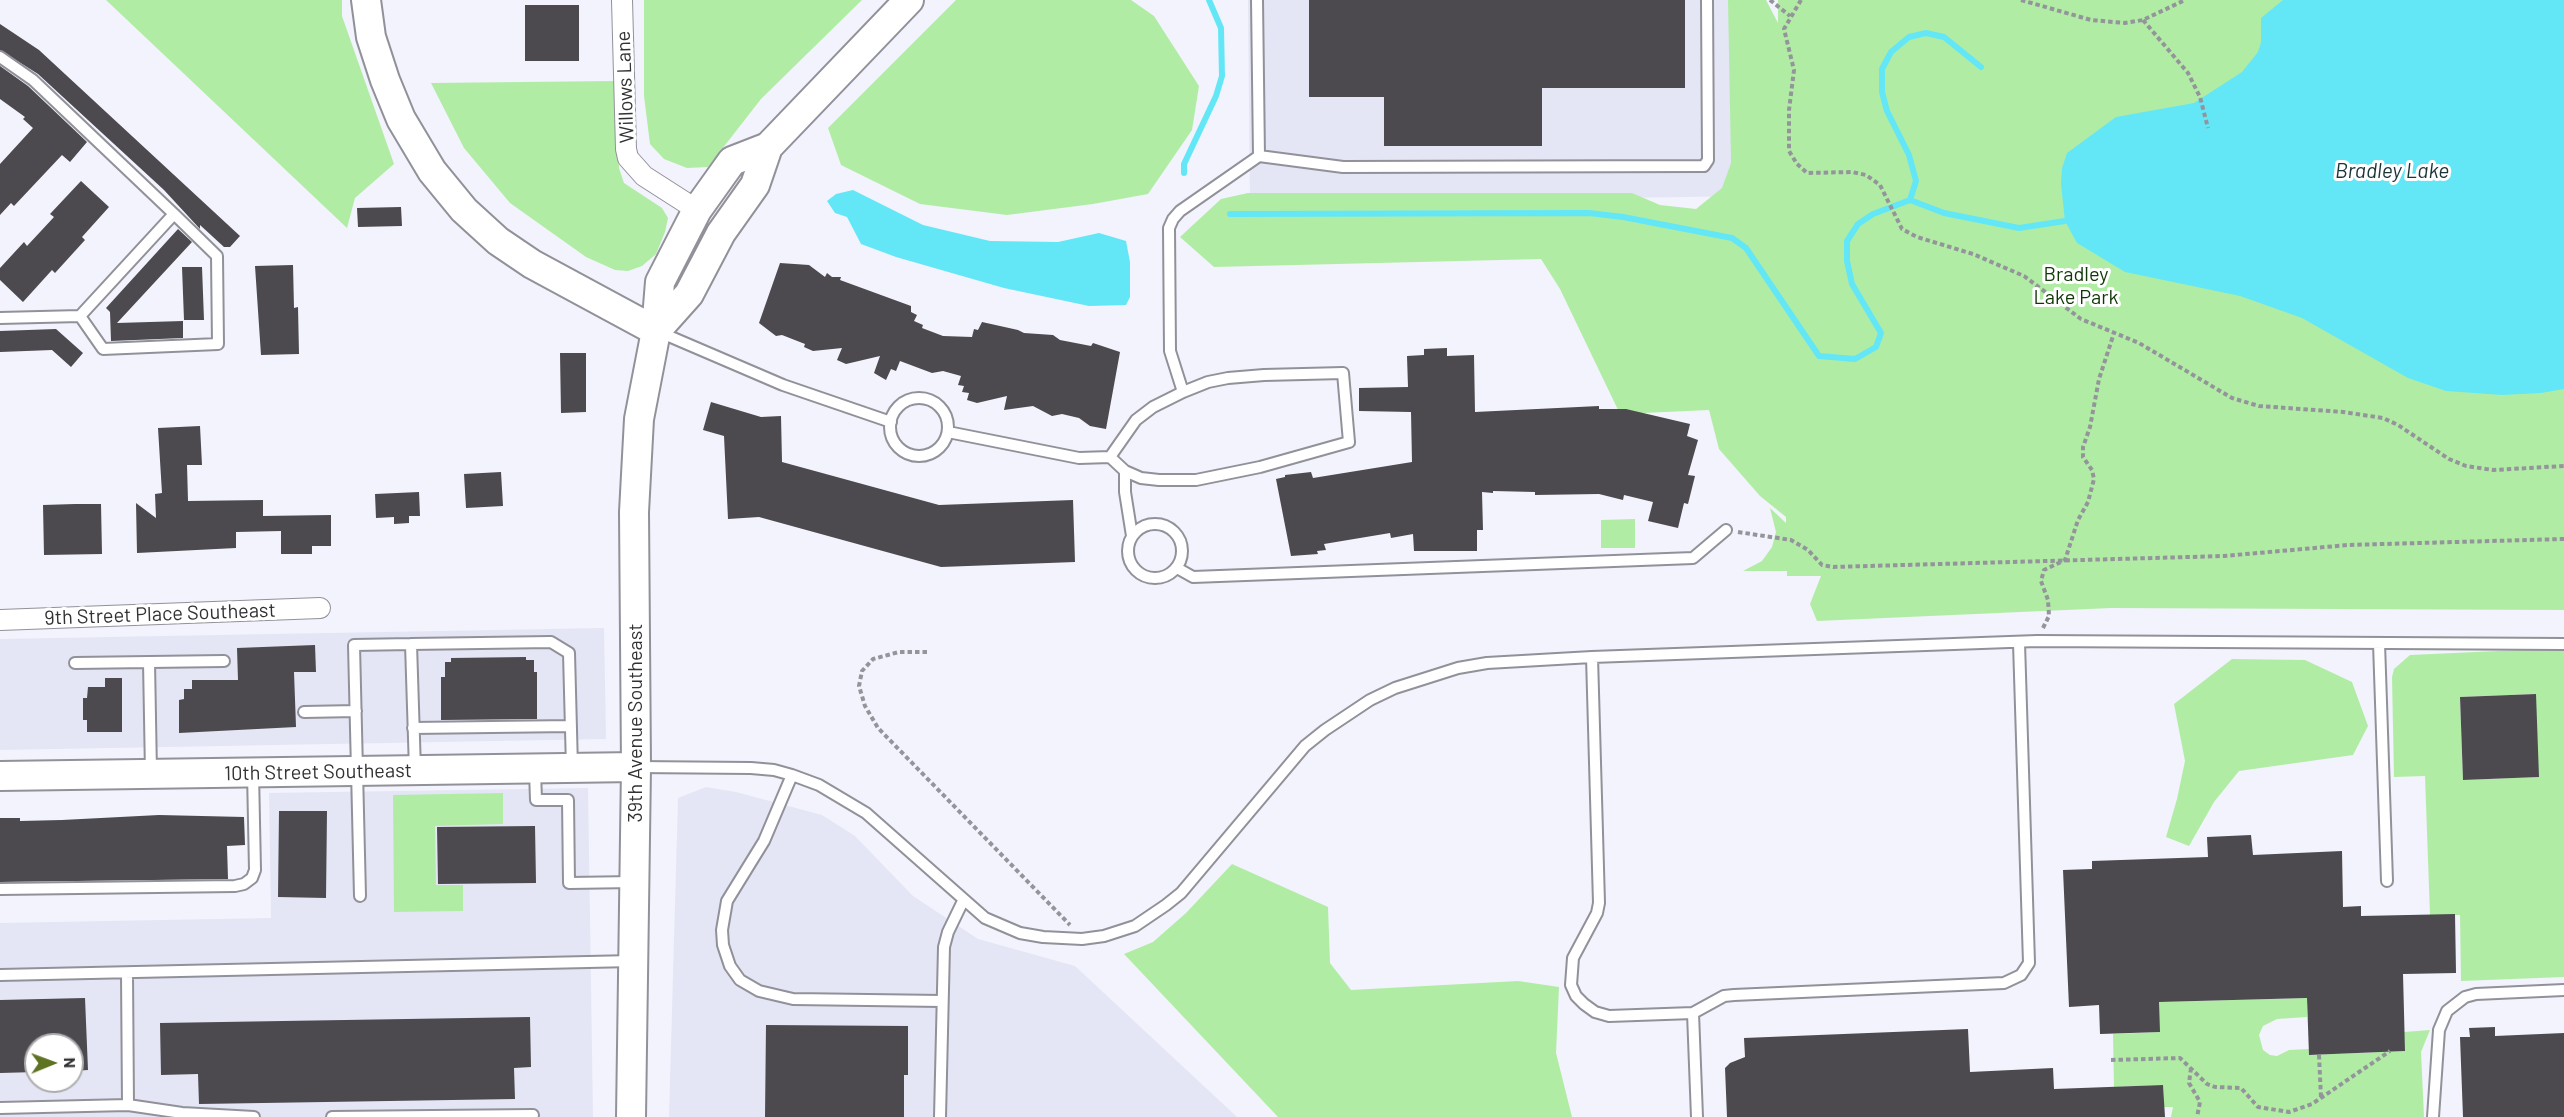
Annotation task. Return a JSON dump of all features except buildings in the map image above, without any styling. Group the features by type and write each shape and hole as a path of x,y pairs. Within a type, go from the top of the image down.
{"main road":[{"path":"366,0 371,37 401,119 432,171 465,210 498,241 532,264 656,331"},
{"path":"768,147 909,0"},
{"name":"39th Avenue Southeast","path":"656,331 689,294 721,233 755,185 768,147"},
{"name":"39th Avenue Southeast","path":"631,1117 636,767 635,458 646,376 656,331 660,282 697,210 732,161 768,147"},
{"name":"10th Street Southeast","path":"0,776 636,767"}],"street":[{"name":"Willows Lane","path":"622,0 628,158 644,176 697,210"},
{"name":"9th Street Place Southeast","path":"0,620 320,608"}],"lane":[{"path":"1257,0 1259,156"},
{"path":"1183,392 1170,351 1169,228 1180,211 1237,169 1259,156 1343,167 1704,166 1707,160 1707,0"},
{"path":"0,57 33,80 217,256 218,344 103,349 81,316"},
{"path":"0,318 81,316 174,214"},
{"path":"656,331 783,385 891,422"},
{"path":"948,432 1079,458 1110,457 1125,471 1141,478 1196,480 1260,467 1349,442 1343,373 1228,378 1183,392 1153,407 1136,420 1110,457"},
{"path":"919,398 929,399 945,412 948,432 940,448 923,456 914,456 905,453 893,440 891,422 894,412 901,404 919,398"},
{"path":"1125,471 1125,492 1132,536 1128,557 1137,572 1154,579 1171,574 1177,568 1181,560 1181,543 1171,529 1155,524 1146,525 1132,536"},
{"path":"1177,568 1193,577 1693,558 1726,530"},
{"path":"636,767 774,770 819,785 866,813 963,901 985,918 1020,933 1082,939 1104,936 1135,926 1166,905 1180,893 1305,746 1370,700 1423,678 1486,663 2037,641 2564,644"},
{"path":"360,896 354,645 551,642 569,653 572,768"},
{"path":"1592,657 1599,903 1597,913 1573,958 1572,985 1576,996 1584,1004 1595,1012 1609,1016 1693,1013 1724,996 1734,995 2004,983 2021,975 2029,963 2019,643"},
{"path":"2379,643 2387,881"},
{"path":"411,644 415,770"},
{"path":"75,663 224,661"},
{"path":"149,662 151,774"},
{"path":"304,712 356,711"},
{"path":"413,728 571,726"},
{"path":"535,769 536,800 568,800 569,883 634,882"},
{"path":"0,889 235,886 244,884 252,878 255,870 253,772"},
{"path":"792,775 764,841 727,902 722,930 723,945 730,966 740,981 759,991 793,999 942,1001"},
{"path":"940,1117 944,948 948,932 963,901"},
{"path":"0,975 127,974 633,961"},
{"path":"127,974 128,1105"},
{"path":"2433,1117 2439,1030 2447,1011 2465,997 2476,994 2564,990"},
{"path":"1693,1013 1697,1117"},
{"path":"0,1108 128,1105 182,1113 254,1117"},
{"path":"332,1117 533,1115"}],"path":[{"path":"1770,0 1790,16"},
{"path":"1801,0 1784,29 1794,70 1788,110 1789,151 1797,164 1807,173 1852,172 1866,175 1880,185 1902,229 1917,237 1973,254 2024,276 2081,320 2148,348 2220,392 2259,406 2343,412 2383,418 2398,425 2449,459 2466,466 2493,470 2564,466"},
{"path":"2021,0 2091,20 2125,23 2143,20 2185,0"},
{"path":"2143,20 2188,73 2200,97 2208,128"},
{"path":"2037,641 2049,616 2048,600 2041,581 2044,570 2065,560 2078,520 2088,502 2094,479 2092,470 2083,458 2082,447 2090,427 2099,379 2115,333"},
{"path":"1726,530 1791,540 1808,550 1821,565 1833,567 2224,556 2348,545 2564,539"},
{"path":"927,652 899,652 873,659 862,671 859,686 865,706 878,728 1082,939"},
{"path":"2111,1060 2180,1058 2207,1084 2215,1088 2241,1088 2258,1107 2293,1111 2321,1098 2390,1052"},
{"path":"2319,1055 2321,1098"},
{"path":"2191,1068 2189,1083 2200,1102 2197,1117"},
{"path":"2293,1111 2294,1117"}],"shaded area":[{"path":"1248,0 1745,0 1746,196 1250,204"},
{"path":"604,628 606,739 0,750 0,639"},
{"path":"706,787 736,792 822,815 855,836 913,896 978,939 1075,966 1237,1117 669,1117 678,798"},
{"path":"588,788 593,1117 0,1117 0,923 271,918 269,793"}],"green space":[{"path":"106,0 342,0 342,16 394,164 355,198 347,228"},
{"path":"644,0 862,0 761,99 708,167 687,168 664,159 650,144 644,96"},
{"path":"956,0 1131,0 1154,16 1199,86 1192,130 1148,194 1007,215 920,204 841,165 828,128"},
{"name":"Bradley Lake Park","path":"1728,0 1766,0 1778,23 1778,0 2564,0 2564,610 2111,608 1817,621 1810,604 1821,576 1787,576 1787,571 1743,571 1762,561 1772,547 1776,532 1770,508 1786,523 1786,517 1760,496 1719,449 1709,410 1620,414 1560,289 1541,259 1214,267 1180,237 1221,199 1248,193 1632,193 1660,205 1696,209 1722,188 1731,163"},
{"path":"614,81 619,168 624,183 662,208 668,218 656,254 642,266 628,271 615,270 586,257 510,203 464,148 431,83"},
{"path":"1635,519 1635,548 1601,548 1601,520"},
{"path":"2564,648 2564,977 2461,981 2460,915 2430,915 2425,776 2394,777 2392,677 2394,669 2410,655","holes":["2535,694 2538,777 2463,780 2460,697"]},
{"path":"2232,659 2305,660 2352,682 2368,726 2353,755 2239,771 2214,802 2189,846 2166,837 2185,761 2174,704"},
{"path":"503,793 503,824 435,826 436,885 463,885 463,911 394,912 393,795"},
{"path":"1232,864 1328,907 1330,963 1351,990 1518,981 1559,987 1556,1053 1572,1117 1278,1117 1124,954 1153,942 1186,913"},
{"path":"2307,998 2307,1017 2277,1019 2263,1026 2259,1035 2263,1050 2270,1055 2277,1056 2289,1050 2309,1049 2310,1055 2405,1051 2404,1032 2430,1030 2421,1052 2424,1117 2171,1117 2173,1107 2164,1107 2163,1085 2114,1087 2113,1034 2159,1032 2159,1002"}],"water":[{"name":"Bradley Lake","path":"2283,0 2564,0 2564,389 2502,395 2446,391 2408,378 2302,318 2240,296 2125,272 2077,243 2065,221 2061,184 2062,168 2067,153 2116,117 2194,103 2242,72 2258,52 2261,42 2261,18"},
{"path":"853,190 923,225 990,241 1058,242 1099,233 1126,241 1130,262 1130,297 1126,305 1089,306 1004,288 896,257 861,244 847,217 835,213 827,201 836,194"}],"waterway":[{"path":"1184,173 1184,164 1216,96 1222,76 1221,28 1209,0"},
{"path":"1230,214 1589,213 1623,217 1732,238 1746,248 1819,356 1855,359 1876,347 1881,333 1852,284 1847,261 1847,241 1858,224 1873,214 1910,200 1916,181 1909,155 1887,111 1882,92 1882,69 1891,52 1909,37 1926,33 1944,37 1981,67"},
{"path":"1910,200 1944,213 2019,228 2065,221"}]}
